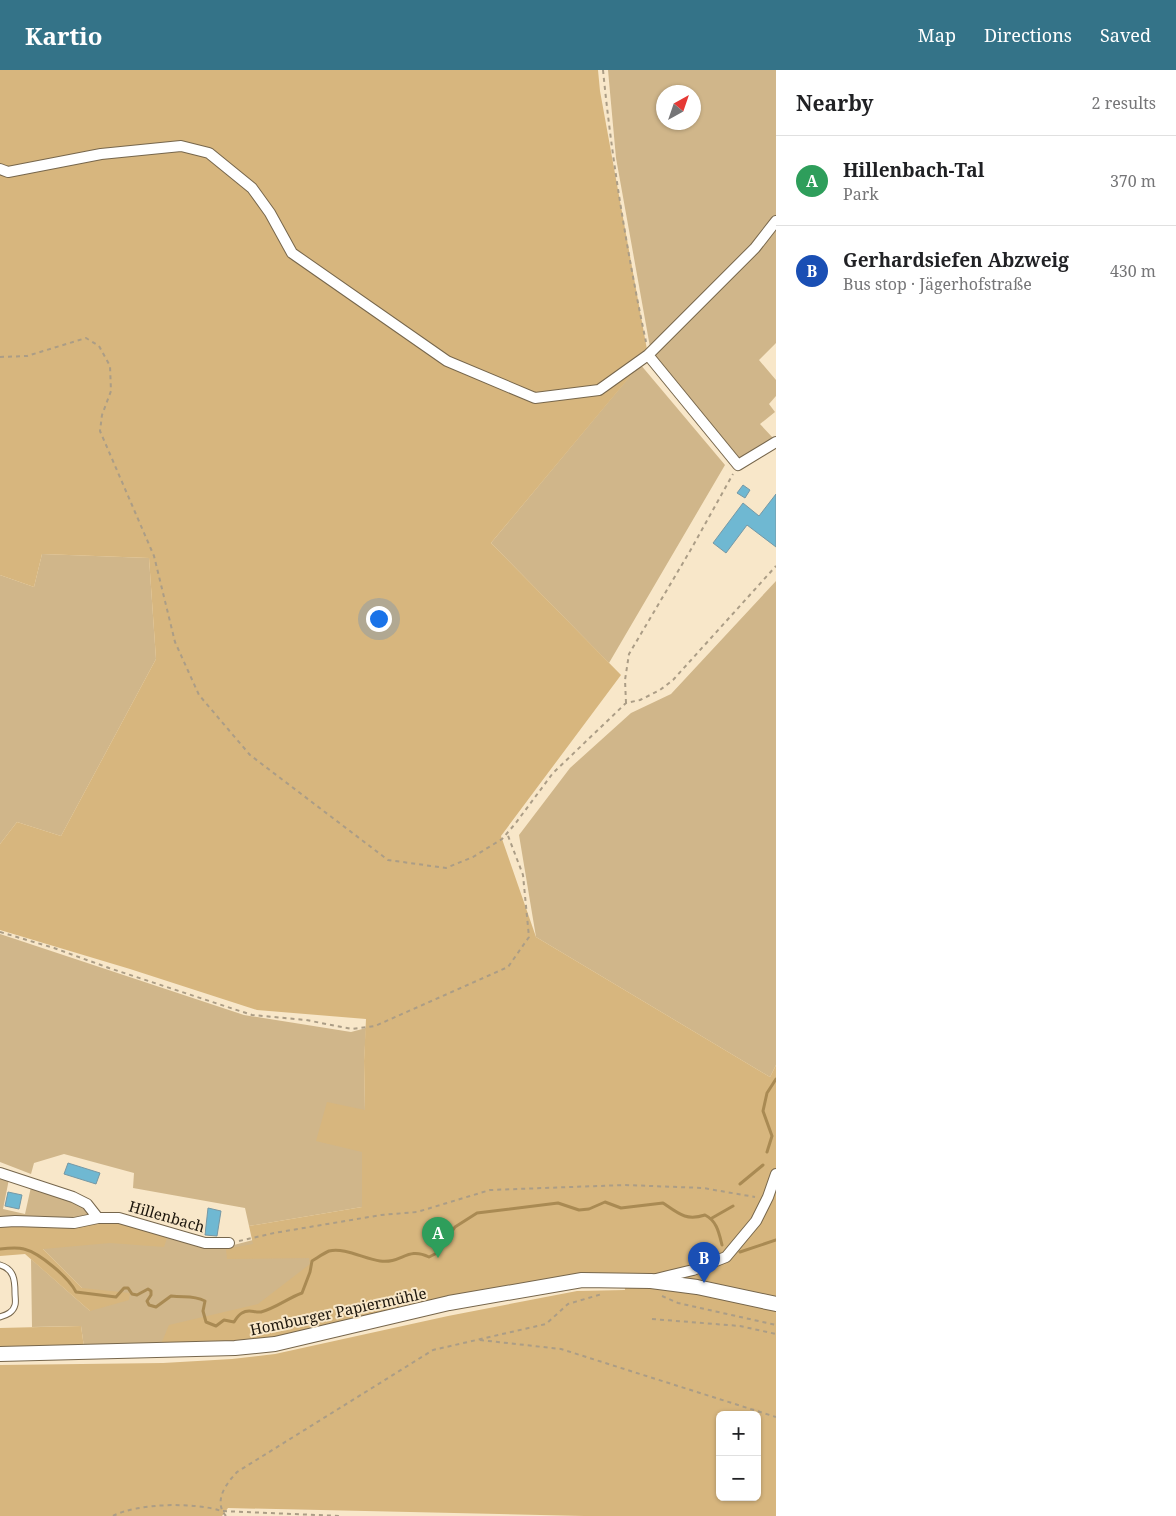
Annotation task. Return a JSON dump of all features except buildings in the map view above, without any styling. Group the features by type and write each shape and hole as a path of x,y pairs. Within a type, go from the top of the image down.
{"main road":[{"name":"Homburger Papiermühle","path":"0,1354 226,1348 267,1345 449,1303 582,1280 650,1281 697,1287 776,1304"}],"street":[{"path":"0,169 8,172 102,154 181,146 209,153 252,188 270,213 292,253 447,360 535,398 599,390 648,355 755,248 776,221"},
{"path":"648,355 738,465 774,443"},
{"path":"0,1173 73,1196 86,1204 98,1218"},
{"path":"650,1281 693,1270 726,1257 756,1221 768,1197 776,1174"},
{"name":"Hillenbach","path":"0,1222 74,1223 98,1218 119,1218 205,1243 229,1243"}],"lane":[{"path":"0,1265 6,1266 12,1271 15,1280 16,1305 12,1311 0,1317"}],"path":[{"path":"604,70 614,170 648,355"},
{"path":"0,357 27,356 86,338 99,346 110,366 111,391 102,415 100,431 154,556 175,642 199,695 250,755 388,860 446,868 473,857 502,839 516,824 554,773 626,703 640,700 660,690 673,680 776,566"},
{"path":"626,703 624,680 629,654 738,465"},
{"path":"0,932 252,1014 306,1020 352,1029 375,1026 508,967 529,937 522,875 507,833"},
{"path":"229,1243 274,1233 381,1215 417,1212 490,1190 626,1185 703,1188 758,1198 768,1197"},
{"path":"226,1516 222,1511 221,1494 237,1472 433,1350 546,1324 568,1304 606,1293"},
{"path":"652,1319 740,1326 776,1334"},
{"path":"478,1340 561,1349 776,1417"},
{"path":"113,1516 142,1506 208,1506 222,1511 341,1516"}],"shaded area":[{"path":"0,70 598,70 600,91 648,355 491,543 621,675 501,836 536,937 770,1077 776,1065 776,1516 584,1516 228,1508 222,1516 0,1516 0,1365 163,1363 232,1359 275,1354 448,1316 577,1291 625,1290 624,1276 275,1340 161,1344 169,1325 258,1304 310,1264 309,1258 227,1259 226,1249 253,1244 249,1226 362,1207 362,1152 316,1141 327,1102 365,1110 364,1061 366,1019 257,1010 0,930 0,844 17,822 61,836 156,659 149,558 42,554 34,587 0,575"},
{"path":"608,70 776,70 776,216 751,247 650,347 616,158"},
{"path":"776,228 776,343 759,360 776,380 776,396 769,404 775,412 760,424 773,438 737,462 654,355"},
{"path":"640,364 725,465 609,663 491,543"},
{"path":"42,554 149,558 156,659 61,836 17,822 0,844 0,575 34,587"},
{"path":"776,581 776,1065 770,1077 536,937 519,835 570,768 631,713 671,694"},
{"path":"0,934 244,1015 351,1032 366,1028 362,1207 249,1226 245,1208 133,1188 134,1173 64,1154 34,1163 31,1174 0,1162"},
{"path":"0,1176 9,1179 3,1209 25,1214 31,1187 84,1207 89,1216 74,1221 0,1219"},
{"path":"97,1218 230,1246 253,1240 647,1270 197,1345 84,1347 81,1326 32,1327 31,1259 90,1311 82,1288 42,1248"},
{"path":"100,1222 122,1223 168,1235 164,1247 110,1243 43,1249 82,1288 130,1293 129,1300 90,1311 25,1254 0,1256 0,1227"},
{"path":"81,1326 84,1347 0,1348 0,1328"}],"waterway":[{"path":"767,1152 772,1136 763,1111 767,1093 776,1079"},
{"path":"740,1184 763,1165"},
{"name":"Hillenbach","path":"0,1249 21,1248 31,1251 61,1273 76,1292 116,1297 124,1288 128,1288 132,1294 137,1295 148,1289 151,1291 151,1295 147,1301 149,1305 156,1307 171,1296 200,1299 205,1301 203,1311 206,1322 216,1326 224,1320 234,1322 239,1315 245,1312 261,1312 277,1306 302,1293 312,1261 329,1251 348,1252 380,1261 394,1260 415,1253 429,1257 437,1253 455,1227 477,1213 558,1203 579,1210 589,1209 605,1202 621,1208 663,1203 688,1217 705,1215 717,1228 722,1245"},
{"path":"712,1218 733,1206"},
{"name":"Hillenbach","path":"740,1252 776,1240"}],"place":[{"name":"Hillenbach-Tal","path":"438,1258"},
{"name":"Gerhardsiefen Abzweig","path":"704,1283"}]}
